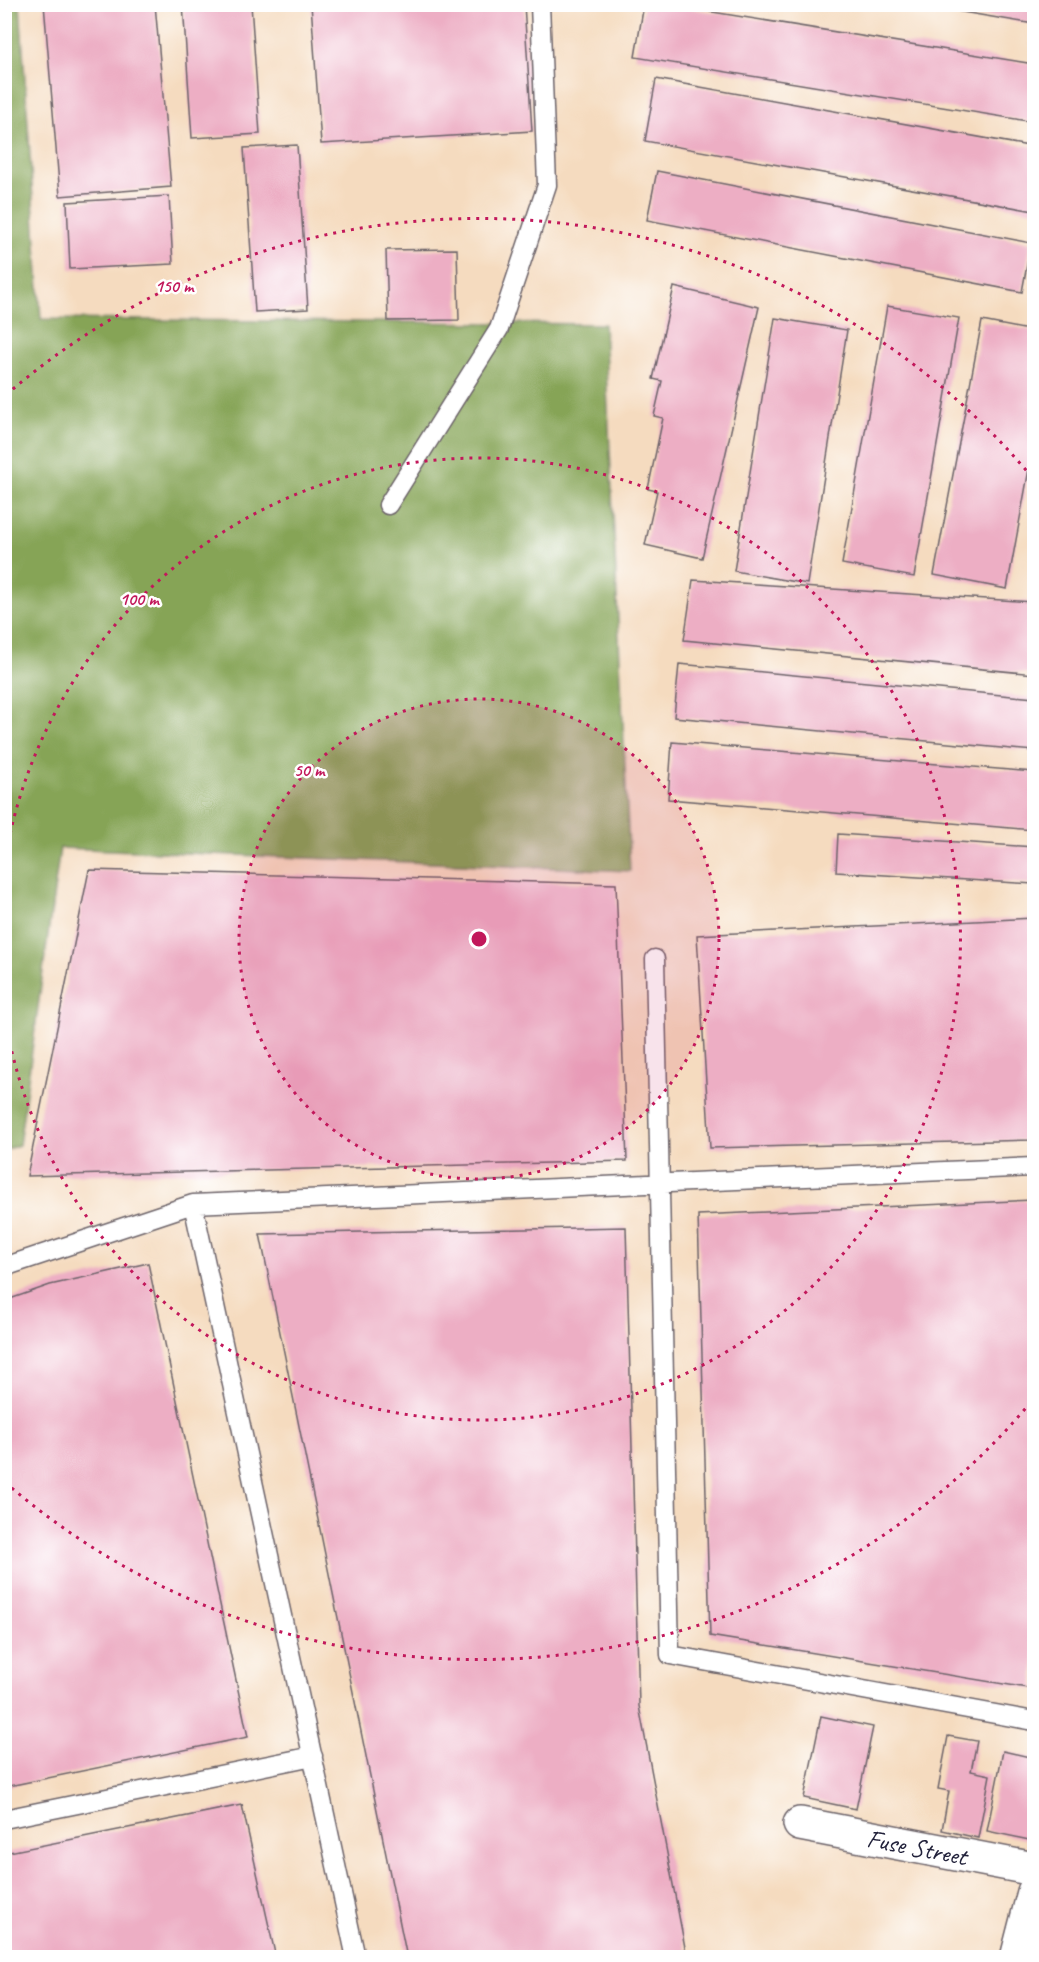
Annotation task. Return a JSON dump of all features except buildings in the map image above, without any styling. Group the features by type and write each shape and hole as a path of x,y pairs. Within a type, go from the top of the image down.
{"street":[{"name":"Fuse Street","path":"800,1824 1035,1869"},
{"path":"1017,1958 1035,1892"}],"lane":[{"path":"388,505 499,329 547,186 540,4"},
{"path":"655,959 670,1655 1035,1720"},
{"path":"4,1267 193,1204 1035,1167"},
{"path":"193,1204 356,1958"},
{"path":"4,1819 313,1756"}],"green space":[{"path":"4,5 20,5 41,319 604,324 630,871 60,848 19,1145 5,1150"}]}
